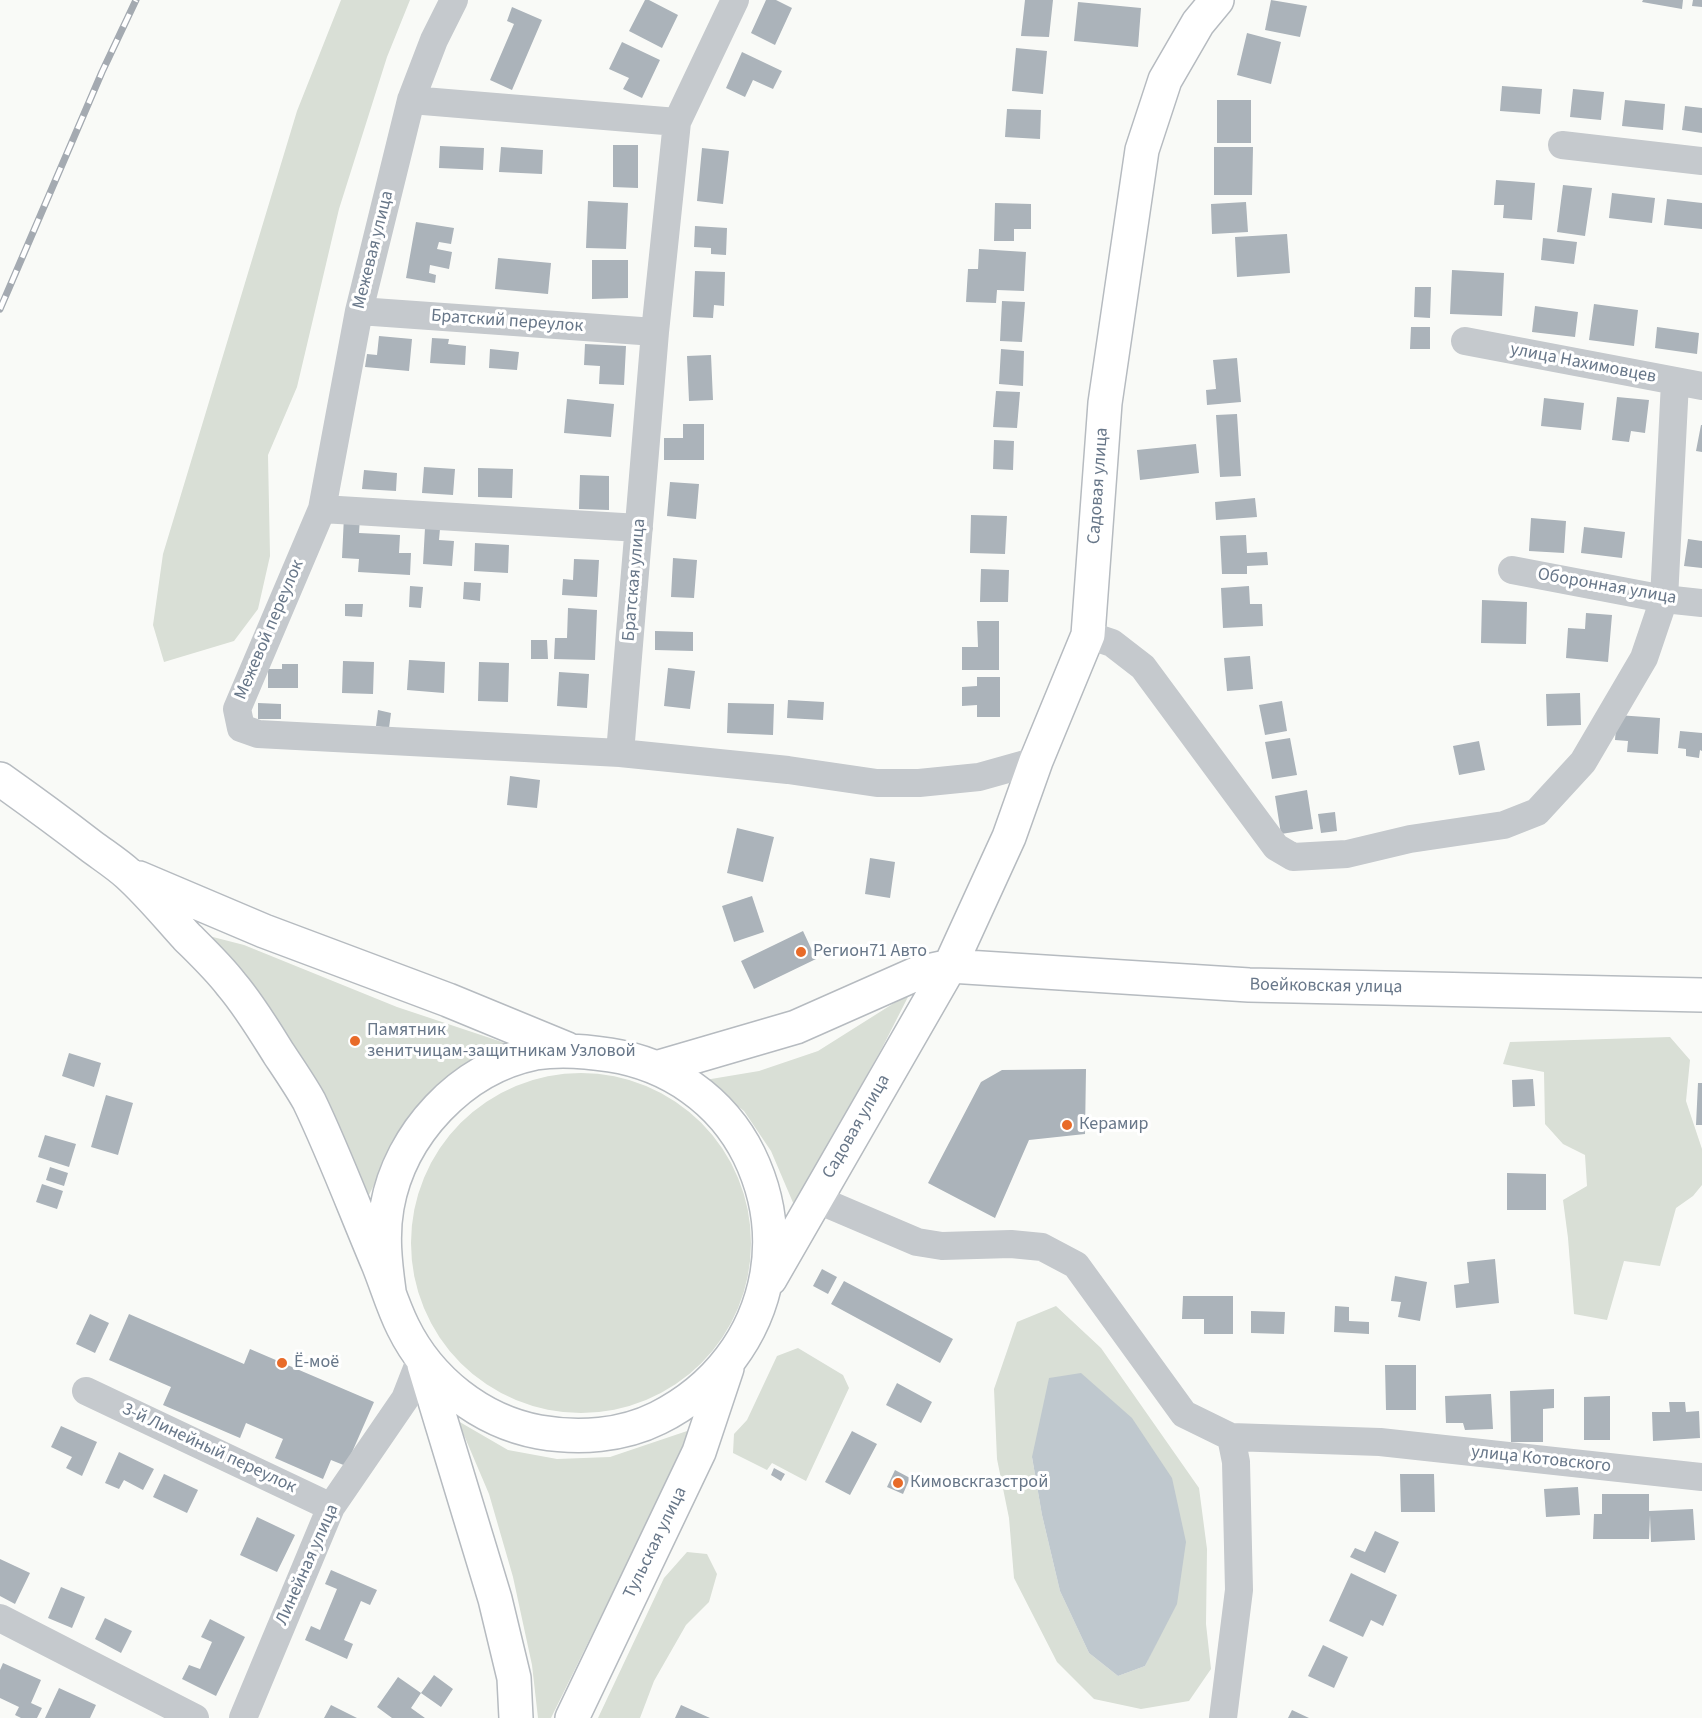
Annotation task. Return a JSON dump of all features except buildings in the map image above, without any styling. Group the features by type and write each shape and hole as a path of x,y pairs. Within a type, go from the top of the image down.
{"main road":[{"name":"Садовая улица","path":"764,1289 950,966 1009,837 1036,761 1088,635 1105,403 1142,150 1165,80 1198,23 1217,0"},
{"path":"0,779 127,873 231,982 308,1099 402,1326 421,1358 442,1382 467,1402 495,1418 526,1429 568,1436 589,1436 621,1431 652,1421 689,1400 706,1387 728,1363 743,1341 755,1317 764,1289 769,1259 770,1230 765,1201 753,1164 728,1122 708,1100 685,1082 659,1067 621,1057 568,1050 535,1053 514,1059 488,1071 441,1104 422,1126 395,1177 387,1205 384,1252 389,1291"},
{"path":"127,873 264,931 448,1000 568,1050"},
{"name":"Воейковская улица","path":"950,966 1249,985 1702,995"},
{"path":"659,1067 796,1027 918,974 950,966"},
{"path":"421,1358 495,1599 514,1678 516,1718"},
{"name":"Тульская улица","path":"582,1715 699,1452 728,1363"}],"street":[{"name":"Межевая улица","path":"322,509 359,311 411,100 434,39 454,0"},
{"name":"Братская улица","path":"620,753 655,332 677,122 735,0"},
{"path":"411,100 677,122"},
{"path":"1562,145 1702,161"},
{"name":"Братский переулок","path":"359,311 655,332"},
{"name":"улица Нахимовцев","path":"1465,341 1689,384"},
{"path":"1088,635 1112,643 1143,667 1276,848 1293,857 1347,854 1410,839 1504,825 1537,812 1583,762 1644,658 1656,628 1664,599 1689,384"},
{"path":"322,509 639,528"},
{"name":"Межевой переулок","path":"322,509 237,709 241,728 258,734 620,753"},
{"name":"Оборонная улица","path":"1512,570 1664,599 1702,603"},
{"path":"620,753 877,783 919,783 979,777 1036,761"},
{"path":"816,1199 917,1242 942,1246 1011,1244 1042,1246 1076,1265 1184,1414 1231,1437 1236,1462 1239,1590 1222,1718"},
{"name":"Линейная улица","path":"243,1718 332,1508 405,1399 421,1358"},
{"name":"3-й Линейный переулок","path":"86,1391 332,1508"},
{"name":"улица Котовского","path":"1231,1437 1380,1442 1702,1477"},
{"path":"0,1618 195,1718"}],"shaded area":[{"path":"341,0 410,0 387,57 339,209 297,387 268,455 270,556 258,609 234,641 164,662 153,625 163,554 297,111"},
{"path":"209,936 244,945 397,1007 517,1047 399,1135 367,1199 336,1128 294,1046"},
{"path":"910,993 882,1048 794,1205 771,1151 744,1111 705,1080 759,1071 818,1051"},
{"path":"1670,1037 1690,1060 1686,1101 1702,1149 1702,1185 1693,1196 1676,1208 1660,1266 1624,1261 1607,1320 1574,1314 1563,1200 1587,1186 1585,1155 1563,1144 1545,1124 1544,1072 1503,1064 1510,1042"},
{"path":"581,1073 630,1080 661,1093 689,1111 713,1135 731,1163 744,1194 751,1243 744,1292 731,1323 713,1351 689,1375 661,1393 630,1406 581,1413 532,1406 501,1393 473,1375 449,1351 431,1323 418,1292 411,1243 418,1194 431,1163 449,1135 473,1111 501,1093 532,1080"},
{"path":"1056,1306 1101,1348 1199,1488 1207,1549 1206,1624 1211,1669 1189,1701 1141,1709 1094,1699 1057,1662 1014,1578 1009,1518 997,1459 994,1389 1017,1322","holes":["1032,1457 1158,1639 1145,1666 1118,1676 1089,1653 1060,1591 1042,1515"]},
{"path":"798,1348 843,1375 849,1388 806,1481 772,1463 767,1470 733,1453 734,1434 747,1420 777,1356"},
{"path":"1081,1373 1132,1418 1172,1478 1186,1542 1177,1604 1145,1666 1118,1676 1089,1653 1060,1591 1042,1515 1032,1457 1049,1378"},
{"path":"458,1421 508,1450 557,1459 610,1457 693,1429 551,1718 538,1718 532,1665 513,1577 489,1494"},
{"path":"687,1552 707,1554 717,1574 709,1602 686,1625 654,1681 640,1718 598,1718 664,1578"}],"railway":[{"path":"0,309 102,72 136,0"}],"place":[{"name":"Регион71 Авто","path":"801,952"},
{"name":"Памятник зенитчицам-защитникам Узловой","path":"355,1041"},
{"name":"Керамир","path":"1067,1125"},
{"name":"Ё-моё","path":"282,1363"},
{"name":"Кимовскгазстрой","path":"898,1483"}]}
